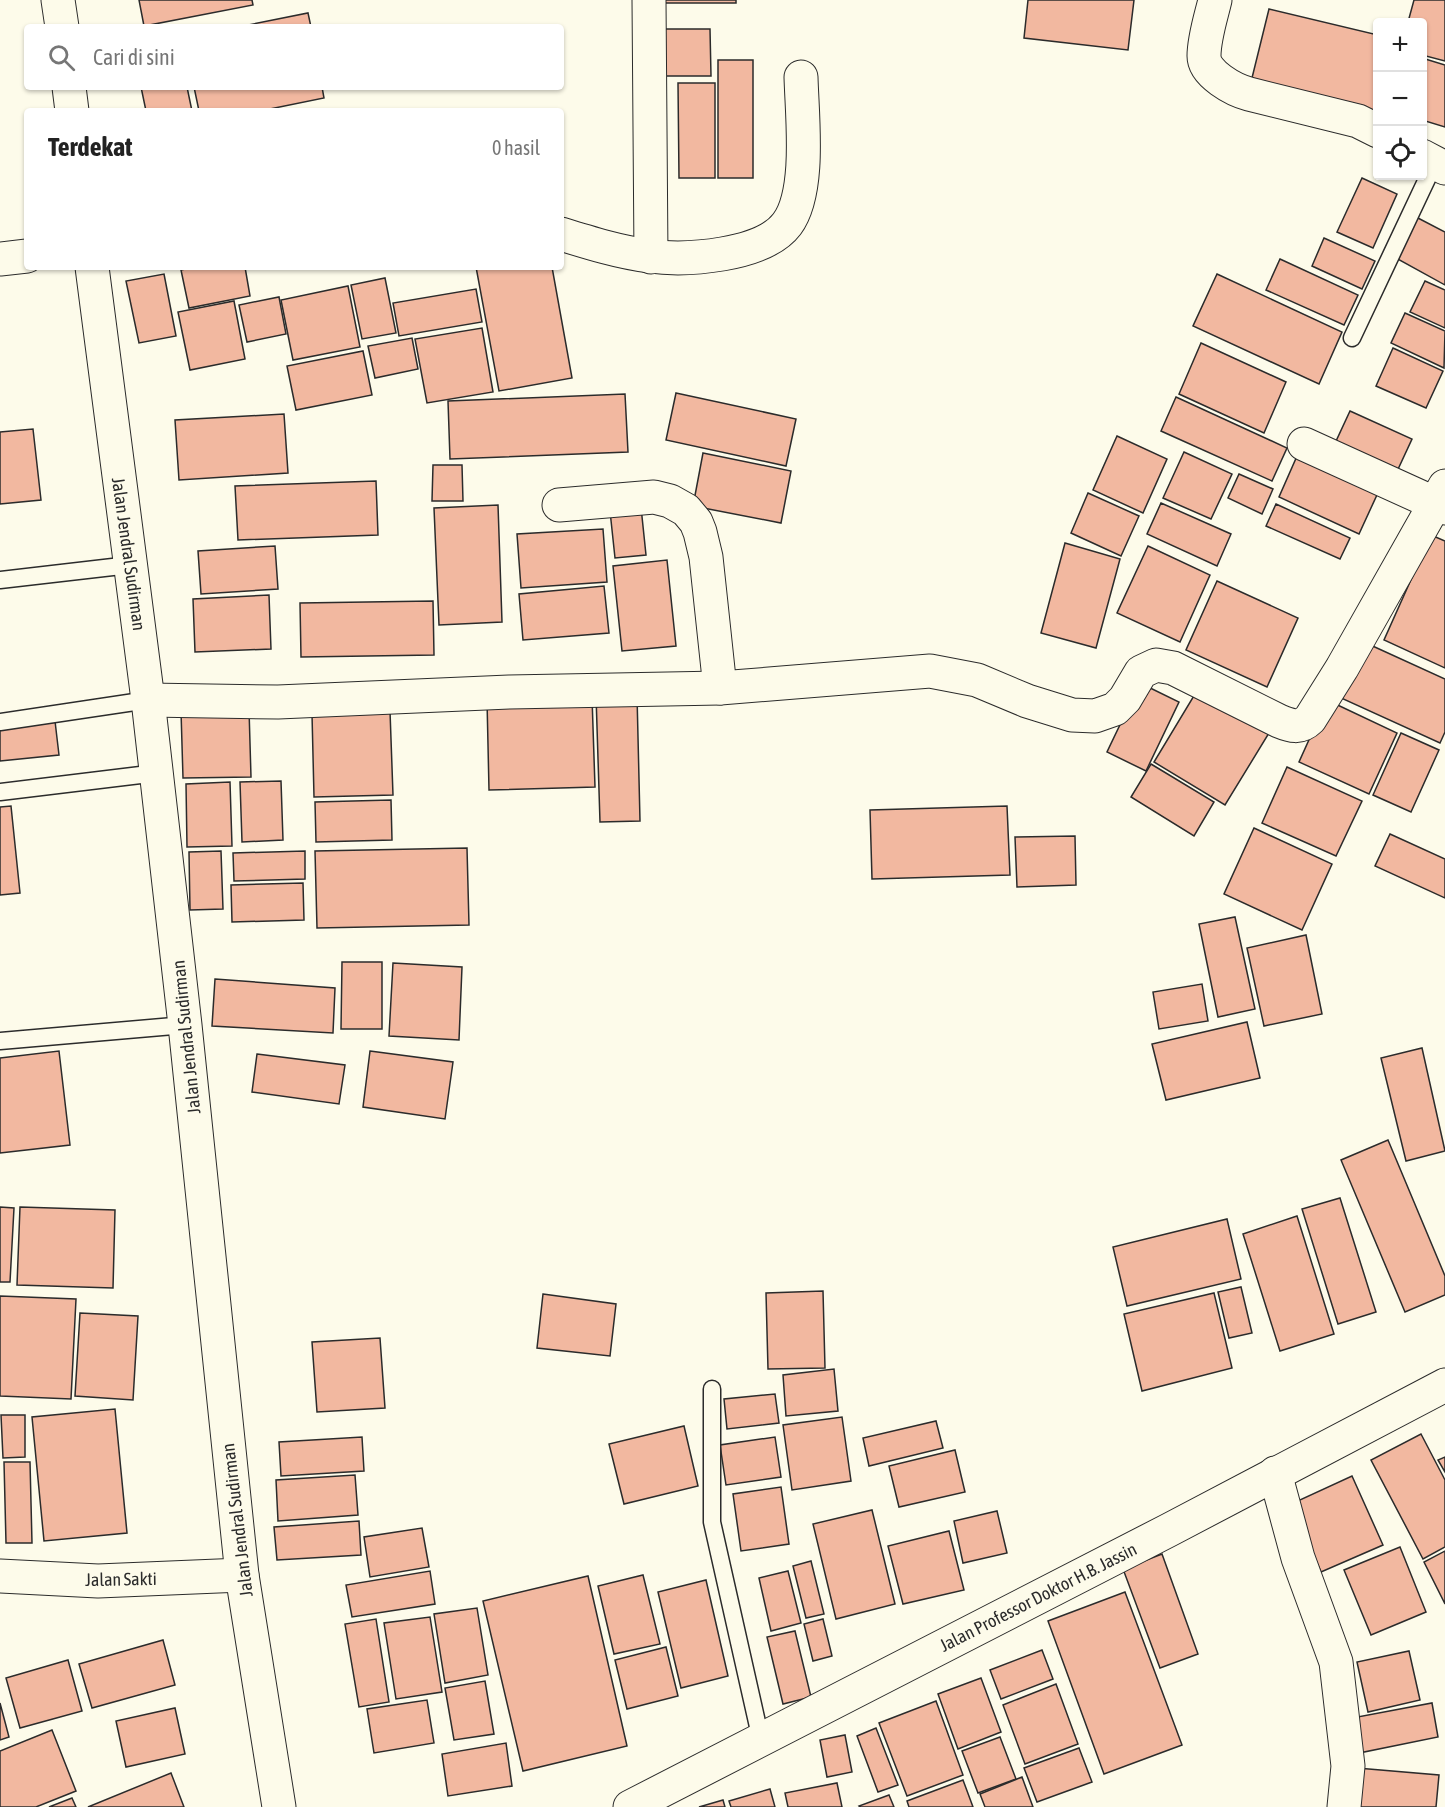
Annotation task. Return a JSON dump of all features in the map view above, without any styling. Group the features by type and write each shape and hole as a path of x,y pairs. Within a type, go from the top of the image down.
{"main road":[{"path":"58,0 62,24"},
{"path":"649,0 651,257"},
{"path":"1215,0 1204,58 1208,67 1221,80 1234,89 1249,94 1358,121 1373,129"},
{"path":"564,235 603,248 651,257 709,256 755,247 772,238 787,224 801,186 803,150 801,76"},
{"path":"69,90 72,108"},
{"path":"0,259 24,256"},
{"name":"Jalan Jendral Sudirman","path":"92,270 157,773 242,1575 279,1807"},
{"path":"148,700 278,702 509,692 720,688 930,671 977,680 1028,701 1072,715 1095,716 1114,709 1125,699 1141,672 1164,665 1280,721 1295,727 1300,726 1310,719 1342,668 1442,499 1304,444"},
{"path":"559,505 654,497 670,501 686,510 696,522 706,557 720,688"},
{"name":"Jalan Professor Doktor H.B. Jassin","path":"630,1807 1445,1385"},
{"path":"1275,1473 1298,1558 1336,1662 1348,1766 1344,1807"},
{"name":"Jalan Sakti","path":"0,1576 98,1581 242,1575"}],"lane":[{"path":"1352,338 1434,162"},
{"path":"0,580 129,565"},
{"path":"0,722 148,700"},
{"path":"0,792 157,773"},
{"path":"0,1041 185,1025"},
{"path":"712,1389 712,1522 761,1740"}],"building":[{"path":"139,0 252,0 253,5 154,24 144,24"},
{"path":"656,0 736,0 736,3 656,3"},
{"path":"1028,0 1134,0 1128,50 1024,38"},
{"path":"1414,0 1445,0 1445,61 1427,56 1427,18 1409,18"},
{"path":"1269,9 1373,34 1373,111 1251,82"},
{"path":"308,13 310,24 253,24"},
{"path":"660,29 710,29 711,76 661,76"},
{"path":"718,60 753,60 753,178 718,178"},
{"path":"1427,60 1445,65 1445,127 1427,122"},
{"path":"678,83 715,83 715,178 679,178"},
{"path":"142,90 188,90 191,108 145,108"},
{"path":"195,90 323,90 324,98 275,108 198,108"},
{"path":"1362,178 1397,194 1373,248 1337,232"},
{"path":"1416,217 1445,232 1445,285 1394,257"},
{"path":"1324,238 1375,261 1362,289 1312,266"},
{"path":"1280,259 1358,295 1344,325 1266,290"},
{"path":"181,270 246,270 250,296 189,308"},
{"path":"477,270 553,270 572,378 499,391"},
{"path":"164,274 176,336 139,343 126,281"},
{"path":"1217,274 1342,332 1319,384 1193,326"},
{"path":"385,278 396,333 362,339 351,285"},
{"path":"1425,281 1445,290 1445,328 1410,312"},
{"path":"348,286 360,347 293,360 281,300"},
{"path":"476,289 482,322 399,336 393,303"},
{"path":"279,297 286,334 247,342 239,305"},
{"path":"234,301 245,359 190,370 178,312"},
{"path":"1405,313 1445,331 1444,368 1391,343"},
{"path":"482,328 493,392 427,403 415,339"},
{"path":"412,338 418,369 375,378 368,346"},
{"path":"1201,343 1286,382 1264,433 1179,394"},
{"path":"1393,348 1443,371 1426,408 1376,386"},
{"path":"363,351 372,395 296,410 287,366"},
{"path":"676,393 796,419 786,466 666,440"},
{"path":"625,394 628,452 450,459 448,401"},
{"path":"1176,397 1287,448 1272,481 1161,431"},
{"path":"1350,411 1412,439 1393,480 1331,452"},
{"path":"284,414 288,473 179,480 175,420"},
{"path":"33,429 41,500 0,504 0,432"},
{"path":"1117,436 1167,459 1143,513 1093,490"},
{"path":"1301,447 1382,484 1359,534 1279,497"},
{"path":"1184,452 1232,474 1211,519 1163,498"},
{"path":"703,453 791,471 781,523 693,506"},
{"path":"433,465 462,465 463,501 432,501"},
{"path":"1239,474 1273,489 1262,514 1228,498"},
{"path":"376,481 378,535 238,540 235,486"},
{"path":"1088,493 1139,516 1121,556 1071,533"},
{"path":"1161,503 1231,534 1217,566 1147,534"},
{"path":"1276,504 1350,538 1340,559 1266,526"},
{"path":"498,505 502,622 439,625 434,508"},
{"path":"641,507 646,555 615,558 610,511"},
{"path":"603,529 607,582 521,588 517,534"},
{"path":"1431,535 1445,541 1445,668 1384,640"},
{"path":"1065,543 1120,559 1096,648 1041,633"},
{"path":"275,546 278,589 201,594 198,551"},
{"path":"1148,546 1210,575 1180,642 1117,613"},
{"path":"667,560 676,646 622,651 613,566"},
{"path":"1217,581 1298,618 1267,687 1186,650"},
{"path":"604,586 609,633 523,640 519,594"},
{"path":"269,595 271,649 195,652 193,599"},
{"path":"433,601 434,655 301,657 300,603"},
{"path":"1366,643 1445,679 1445,732 1440,743 1341,698"},
{"path":"1140,683 1179,702 1146,771 1107,752"},
{"path":"1198,689 1269,733 1225,805 1154,762"},
{"path":"596,695 637,695 640,821 600,822"},
{"path":"592,697 595,787 489,790 487,700"},
{"path":"1327,700 1397,733 1369,794 1299,762"},
{"path":"249,709 251,777 183,778 181,711"},
{"path":"390,711 393,795 314,797 312,714"},
{"path":"55,721 59,755 0,761 0,727"},
{"path":"1401,733 1439,750 1411,812 1373,795"},
{"path":"1151,764 1214,802 1194,836 1131,797"},
{"path":"1287,767 1362,801 1336,856 1262,823"},
{"path":"281,781 283,840 242,842 240,782"},
{"path":"230,782 232,846 187,847 186,784"},
{"path":"391,800 392,840 316,842 315,802"},
{"path":"11,806 20,893 0,895 0,807"},
{"path":"1007,806 1010,875 872,879 870,810"},
{"path":"1254,828 1332,864 1302,930 1224,894"},
{"path":"1390,834 1445,859 1445,898 1375,866"},
{"path":"1075,836 1076,885 1017,887 1015,837"},
{"path":"467,848 469,925 317,928 315,851"},
{"path":"221,851 223,909 190,910 189,852"},
{"path":"305,851 305,879 234,881 233,853"},
{"path":"303,883 304,920 232,922 231,885"},
{"path":"1235,917 1255,1009 1218,1017 1199,924"},
{"path":"1306,935 1322,1014 1264,1026 1247,948"},
{"path":"342,962 382,962 382,1029 341,1029"},
{"path":"393,963 462,967 459,1040 389,1036"},
{"path":"215,979 335,988 333,1033 212,1026"},
{"path":"1202,984 1208,1021 1159,1029 1153,992"},
{"path":"1247,1022 1260,1078 1166,1100 1152,1044"},
{"path":"1422,1048 1445,1151 1406,1161 1381,1058"},
{"path":"59,1051 70,1145 0,1153 0,1058"},
{"path":"370,1051 453,1062 445,1119 363,1107"},
{"path":"257,1054 345,1065 339,1104 252,1092"},
{"path":"1388,1140 1445,1276 1445,1295 1405,1312 1341,1160"},
{"path":"1340,1198 1376,1312 1338,1324 1302,1209"},
{"path":"0,1207 14,1208 10,1282 0,1282"},
{"path":"20,1207 115,1210 113,1288 17,1285"},
{"path":"1297,1216 1334,1334 1280,1351 1243,1234"},
{"path":"1227,1219 1241,1279 1127,1306 1113,1247"},
{"path":"1241,1287 1252,1333 1229,1338 1218,1292"},
{"path":"823,1291 825,1368 768,1369 766,1293"},
{"path":"1214,1293 1232,1368 1142,1391 1124,1314"},
{"path":"543,1294 616,1304 610,1356 537,1348"},
{"path":"0,1296 76,1299 71,1399 0,1396"},
{"path":"80,1313 138,1316 133,1400 75,1396"},
{"path":"380,1338 385,1408 317,1412 312,1342"},
{"path":"834,1369 838,1411 786,1416 783,1375"},
{"path":"775,1394 779,1423 727,1429 724,1399"},
{"path":"115,1409 127,1533 44,1541 32,1417"},
{"path":"1,1415 25,1415 25,1457 3,1458"},
{"path":"842,1417 851,1481 792,1490 783,1425"},
{"path":"936,1421 943,1448 869,1466 863,1438"},
{"path":"684,1426 698,1486 624,1504 609,1444"},
{"path":"1421,1434 1445,1480 1445,1547 1423,1559 1371,1460"},
{"path":"362,1437 364,1471 281,1476 279,1442"},
{"path":"775,1437 781,1477 726,1485 720,1445"},
{"path":"955,1450 965,1492 899,1507 889,1466"},
{"path":"1445,1457 1445,1472 1438,1460"},
{"path":"4,1462 30,1462 32,1543 6,1543"},
{"path":"355,1475 358,1515 278,1521 276,1480"},
{"path":"1352,1476 1383,1545 1321,1572 1291,1504"},
{"path":"781,1487 789,1544 741,1551 733,1494"},
{"path":"872,1510 895,1604 836,1619 813,1524"},
{"path":"997,1511 1007,1553 963,1563 954,1521"},
{"path":"359,1521 361,1555 277,1560 274,1527"},
{"path":"422,1528 429,1567 370,1577 364,1537"},
{"path":"949,1531 964,1590 903,1604 888,1546"},
{"path":"1400,1547 1426,1612 1371,1635 1344,1570"},
{"path":"1445,1551 1445,1604 1424,1562"},
{"path":"1162,1554 1198,1654 1160,1668 1123,1569"},
{"path":"811,1561 824,1614 806,1618 793,1566"},
{"path":"430,1571 435,1604 352,1617 346,1585"},
{"path":"788,1571 801,1623 771,1631 759,1578"},
{"path":"643,1575 660,1644 614,1654 598,1586"},
{"path":"588,1576 627,1746 523,1771 483,1601"},
{"path":"706,1580 728,1676 681,1688 658,1592"},
{"path":"1125,1592 1182,1745 1104,1774 1048,1621"},
{"path":"477,1608 488,1675 445,1683 434,1614"},
{"path":"430,1617 442,1692 396,1699 384,1623"},
{"path":"376,1619 389,1702 359,1707 345,1624"},
{"path":"823,1619 832,1656 813,1661 804,1624"},
{"path":"795,1631 811,1697 783,1704 767,1637"},
{"path":"163,1640 175,1685 92,1708 79,1664"},
{"path":"666,1647 678,1696 627,1709 615,1660"},
{"path":"1042,1650 1053,1679 1001,1699 990,1670"},
{"path":"1409,1651 1420,1700 1368,1712 1357,1662"},
{"path":"68,1660 82,1711 20,1728 6,1678"},
{"path":"981,1678 1001,1732 958,1749 938,1694"},
{"path":"485,1681 494,1734 454,1740 445,1688"},
{"path":"1056,1684 1078,1744 1025,1764 1003,1705"},
{"path":"427,1700 434,1743 374,1753 367,1709"},
{"path":"936,1701 963,1775 907,1796 879,1723"},
{"path":"0,1703 9,1737 0,1740"},
{"path":"1432,1703 1438,1737 1359,1753 1352,1718"},
{"path":"175,1708 185,1754 126,1767 116,1721"},
{"path":"876,1728 898,1785 878,1792 857,1736"},
{"path":"52,1730 76,1791 36,1807 0,1807 0,1751"},
{"path":"845,1735 852,1772 827,1777 820,1740"},
{"path":"1000,1737 1016,1779 978,1793 962,1751"},
{"path":"506,1743 512,1786 448,1796 442,1754"},
{"path":"1079,1748 1092,1782 1037,1802 1024,1768"},
{"path":"1357,1768 1439,1775 1436,1807 1354,1807"},
{"path":"171,1773 184,1807 88,1807"},
{"path":"1022,1777 1033,1807 985,1807 980,1794"},
{"path":"963,1780 973,1807 909,1807 907,1801"},
{"path":"837,1783 842,1807 788,1807 785,1793"},
{"path":"770,1789 775,1807 731,1807 729,1801"},
{"path":"889,1795 894,1807 859,1806"},
{"path":"72,1798 76,1807 49,1807"},
{"path":"723,1800 725,1807 699,1807"}]}
